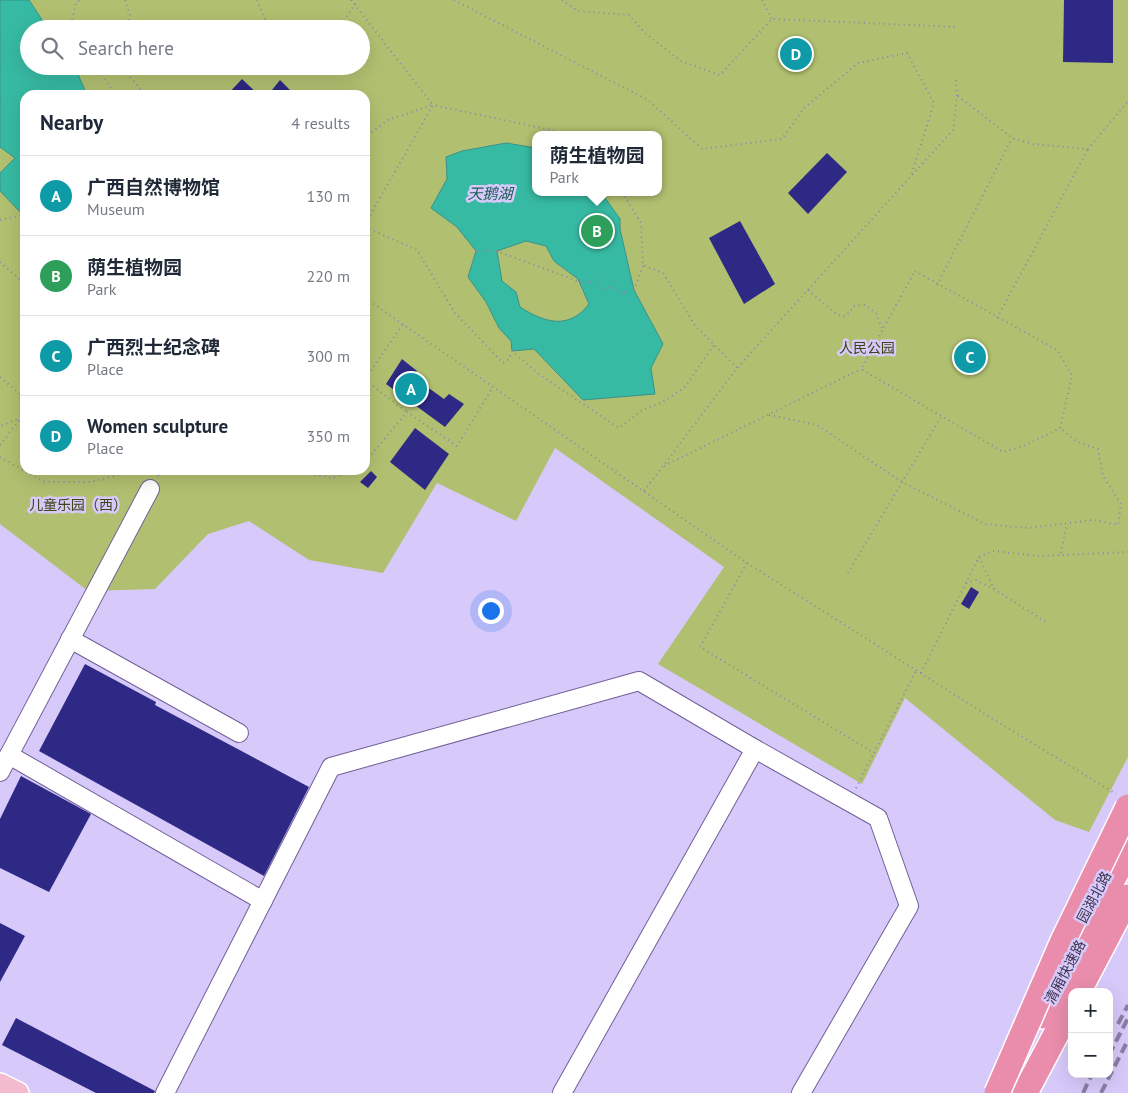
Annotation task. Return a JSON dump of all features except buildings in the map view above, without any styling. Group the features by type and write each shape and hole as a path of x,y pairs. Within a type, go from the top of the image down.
{"highway":[{"path":"997,1093 1124,802"},
{"name":"清厢快速路","path":"1001,1093 1128,850"},
{"name":"清厢快速路","path":"1080,988 1128,897"},
{"name":"清厢快速路","path":"1025,1093 1068,1012"}],"main road":[{"name":"园湖北路","path":"989,1093 1128,833"},
{"path":"1086,988 1128,902"},
{"path":"1035,1093 1068,1026"},
{"path":"0,1084 18,1093"}],"street":[{"path":"0,772 150,489"},
{"path":"70,639 239,732"},
{"path":"165,1093 331,768 639,681 755,750 878,818 909,906 801,1093"},
{"path":"562,1093 755,750"},
{"path":"9,755 263,901"}],"path":[{"path":"73,0 76,3"},
{"path":"72,20 76,3 80,0"},
{"path":"125,0 130,15 129,20"},
{"path":"256,0 265,20"},
{"path":"352,0 367,20"},
{"path":"345,20 356,6 358,0"},
{"path":"454,0 648,100 702,149 782,139 804,108 858,63 907,53 934,103 911,176"},
{"path":"562,0 578,11 629,15 646,34 681,61 720,75 772,19 958,27"},
{"path":"762,0 772,19"},
{"path":"370,24 433,105"},
{"path":"103,75 113,90"},
{"path":"128,75 142,90"},
{"path":"644,491 738,368 953,130 957,96 956,79"},
{"path":"957,96 1012,138 1033,144 1088,148"},
{"path":"997,318 1088,148 1128,101"},
{"path":"370,216 433,105"},
{"path":"370,133 388,120 433,105 511,120 555,131"},
{"path":"937,285 1012,138"},
{"path":"476,252 497,251 580,282 588,283 596,280 601,290 614,286 621,294 634,290 643,265 641,224 624,196"},
{"path":"0,220 20,215"},
{"path":"370,227 417,250 455,313 503,363 509,360 512,351 540,375 619,428 644,409 661,404 684,388 714,345"},
{"path":"0,262 20,280"},
{"path":"643,265 663,273 694,324 738,368"},
{"path":"662,467 861,369 915,271 937,285 1057,350 1072,376 1060,428"},
{"path":"808,290 835,314 843,317 850,314 854,306 865,304 876,313 882,328"},
{"path":"370,301 747,563 1124,802"},
{"path":"370,373 403,324"},
{"path":"861,369 1003,452 1024,446 1060,428"},
{"path":"0,378 20,394"},
{"path":"370,384 457,446 493,387"},
{"path":"370,456 407,412"},
{"path":"768,415 817,425 902,482 984,524 1028,528 1094,520 1118,524 1121,504 1103,476 1098,449 1077,442 1060,428"},
{"path":"848,573 942,415"},
{"path":"0,426 20,418"},
{"path":"0,445 20,419"},
{"path":"0,457 20,468"},
{"path":"32,475 45,482 90,482 119,475"},
{"path":"142,475 150,489"},
{"path":"315,475 332,478 341,475"},
{"path":"1061,554 1067,524"},
{"path":"921,674 979,557 992,550 1039,556 1128,552"},
{"path":"979,557 994,589"},
{"path":"747,563 700,647 874,752"},
{"path":"966,583 976,580 994,589 1046,622"},
{"path":"850,802 916,671"}],"green space":[{"name":"人民公园","path":"0,0 1128,0 1128,757 1089,832 1055,820 905,698 862,784 658,664 724,567 555,448 516,521 437,483 383,573 309,560 249,521 208,534 155,589 88,591 0,524"}],"water":[{"path":"0,0 29,0 42,20 20,20 20,75 78,75 85,90 20,90 20,212 0,191 0,173 15,158 0,147"},
{"name":"天鹅湖","path":"506,143 532,147 532,196 604,196 620,219 620,229 634,290 663,344 651,368 655,394 583,400 534,349 512,351 511,341 499,328 486,302 468,277 476,251 457,227 431,208 447,179 446,157 462,151","holes":["526,241 546,246 554,261 578,279 589,304 573,318 565,321 548,320 529,313 520,307 516,292 502,281 497,251"]}],"railway":[{"path":"1118,1024 1128,1005"},
{"path":"1113,1047 1128,1018"},
{"path":"1101,1093 1128,1040"},
{"path":"1083,1093 1090,1078"}],"place":[{"name":"Women sculpture","path":"796,54"},
{"name":"荫生植物园","path":"597,231"},
{"name":"广西烈士纪念碑","path":"970,357"},
{"name":"广西自然博物馆","path":"411,389"}],"park label":[{"name":"儿童乐园（西）","path":"78,505"}]}
